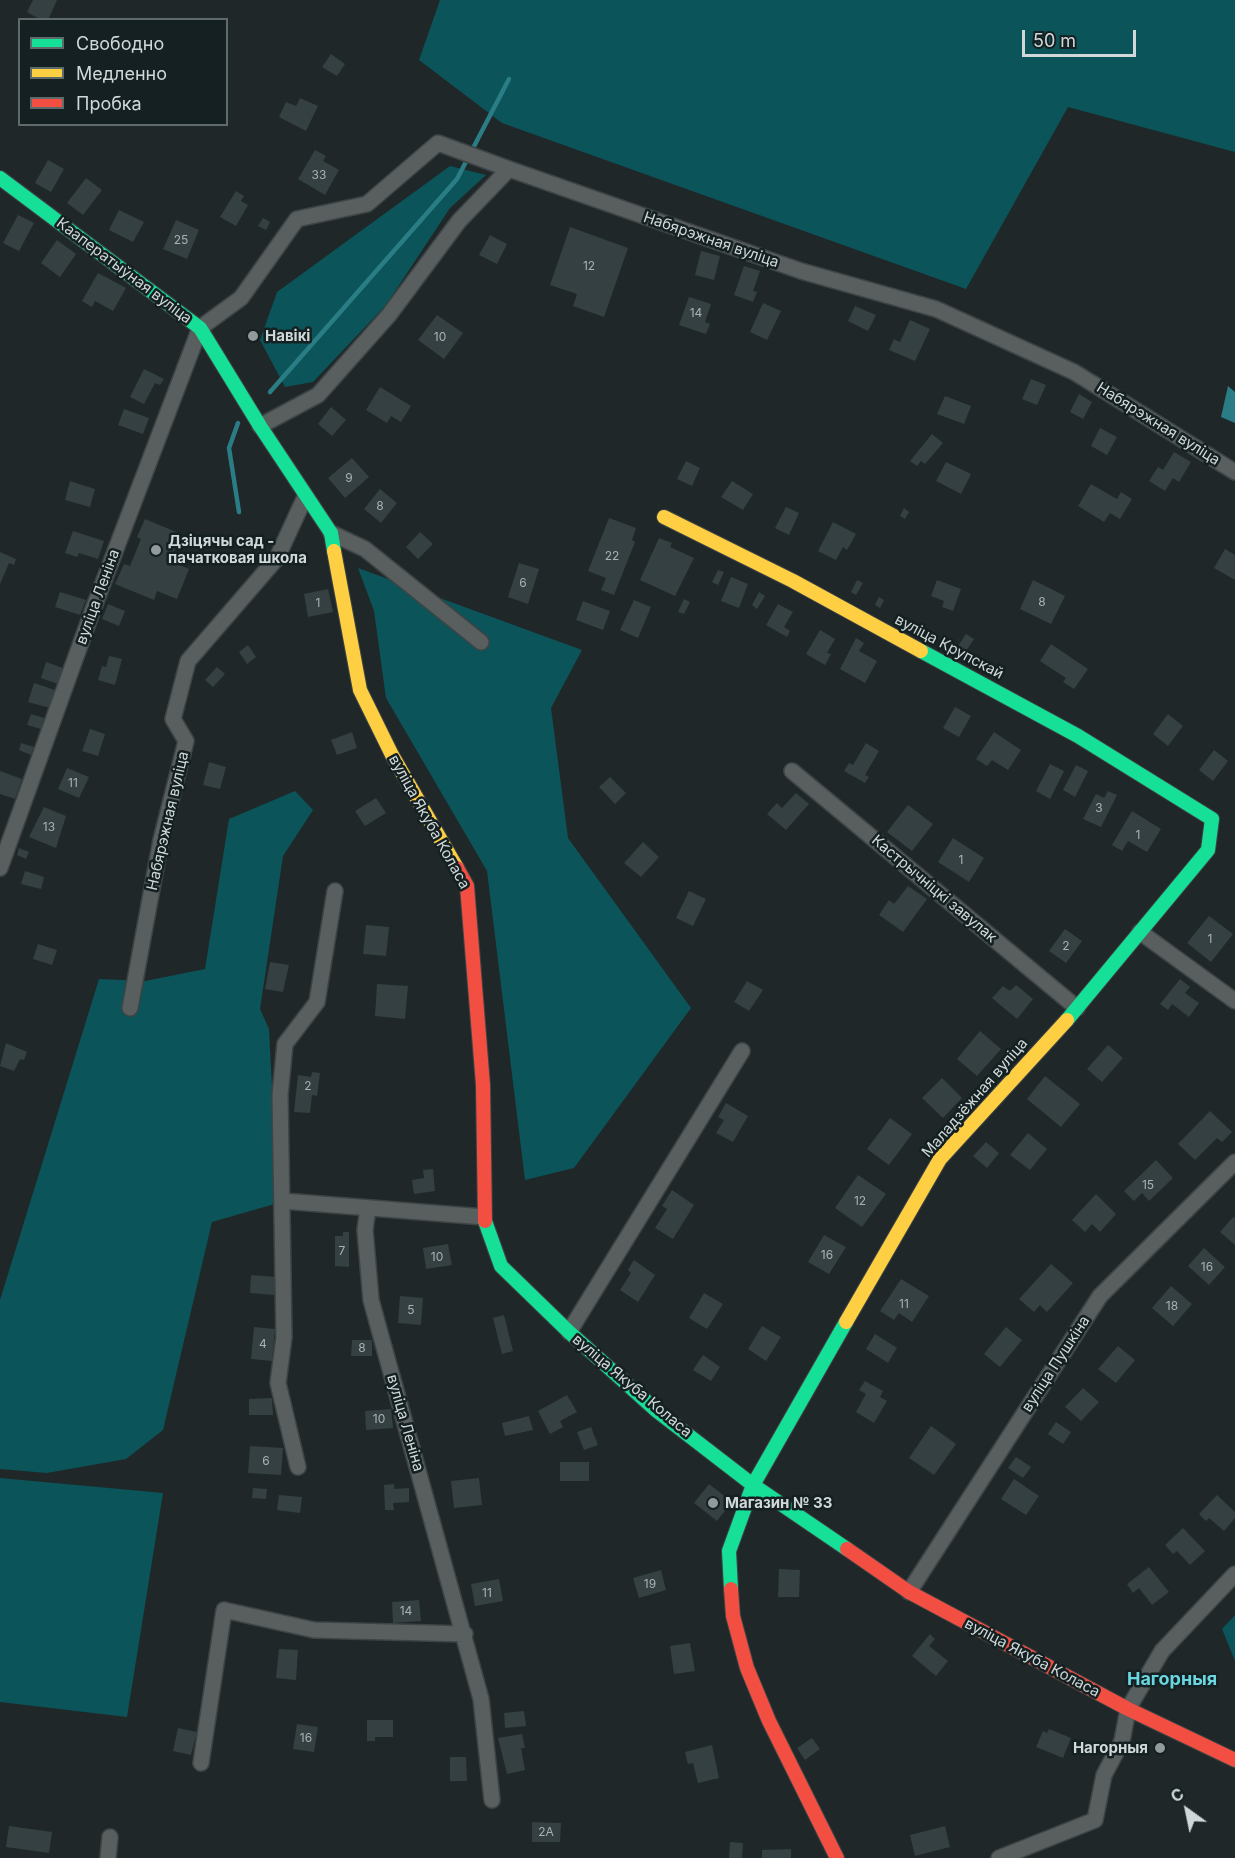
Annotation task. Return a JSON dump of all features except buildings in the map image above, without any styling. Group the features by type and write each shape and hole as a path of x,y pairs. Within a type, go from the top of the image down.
{"street":[{"name":"Набярэжная вуліца","path":"438,143 801,271 936,309 1074,372 1235,471"},
{"name":"Кааператыўная вуліца","path":"0,178 200,328 241,298 297,219 367,204 438,143"},
{"path":"260,426 318,395 389,315 459,221 510,169"},
{"name":"вуліца Якуба Коласа","path":"200,328 260,426 331,534 360,690 392,755 467,886 483,1095 484,1217 501,1266 569,1332 657,1411 753,1485 909,1592 1128,1709 1235,1760"},
{"name":"вуліца Леніна","path":"0,868 92,612 200,328"},
{"name":"Набярэжная вуліца","path":"130,1008 161,840 186,741 173,719 188,661 276,558 305,496"},
{"name":"вуліца Крупскай","path":"664,517 793,581 1078,736 1212,819"},
{"path":"331,534 365,549 481,642"},
{"name":"Кастрычніцкі завулак","path":"792,771 1077,1008"},
{"name":"Маладзёжная вуліца","path":"753,1485 940,1159 1077,1008 1208,850 1212,819"},
{"path":"298,1467 278,1383 284,1337 280,1095 285,1044 317,1002 335,891"},
{"path":"1140,932 1235,1001"},
{"name":"вуліца Якуба Коласа","path":"569,1332 742,1051"},
{"name":"вуліца Пушкіна","path":"909,1592 1100,1296 1235,1162"},
{"path":"283,1201 484,1217"},
{"name":"вуліца Леніна","path":"368,1208 364,1230 371,1300 465,1634 481,1699 492,1800"},
{"path":"753,1485 729,1551 733,1616 747,1668 768,1721 837,1858"},
{"path":"999,1858 1095,1820 1104,1774 1122,1741 1128,1709 1162,1652 1235,1574"},
{"path":"201,1762 224,1610 314,1630 465,1634"},
{"path":"108,1858 110,1837"}],"shaded area":[{"path":"440,0 1235,0 1235,152 1068,107 966,289 502,123 419,60"},
{"path":"450,166 486,175 450,208 386,305 313,382 285,387 260,340 277,292"},
{"path":"1228,386 1235,392 1235,423 1221,417"},
{"path":"358,568 582,650 551,708 568,838 691,1008 574,1168 525,1180 487,871 386,698 374,611"},
{"path":"295,791 313,810 283,856 260,1009 269,1029 278,1203 212,1222 163,1430 126,1459 47,1473 0,1469 0,1300 99,979 145,981 205,969 229,819"},
{"path":"0,1478 163,1493 127,1717 0,1702"},
{"path":"1235,1615 1235,1661 1222,1629"}],"waterway":[{"path":"270,392 457,179 509,79"},
{"path":"238,423 229,448 239,512"}],"traffic: fast":[{"path":"0,178 200,328 260,426 331,533 334,551"},
{"path":"921,651 1078,736 1212,819 1208,850 1067,1020"},
{"path":"485,1221 501,1266 569,1332 657,1411 753,1485 847,1549"},
{"path":"731,1589 729,1551 753,1485 846,1322"}],"traffic: slow":[{"path":"664,517 793,581 921,651"},
{"path":"334,551 360,690 392,755 457,868"},
{"path":"846,1322 940,1159 1067,1020"}],"traffic: jam":[{"path":"457,868 467,886 483,1085 485,1221"},
{"path":"847,1549 909,1592 1128,1709 1235,1760"},
{"path":"731,1589 733,1616 747,1668 769,1721 837,1858"}],"place":[{"name":"Навікі","path":"253,336"},
{"name":"Дзіцячы сад - пачатковая школа","path":"156,550"},
{"name":"Магазин № 33","path":"713,1503"},
{"name":"Нагорныя","path":"1160,1748"}],"district":[{"name":"Нагорныя","path":"1172,1680"}]}
